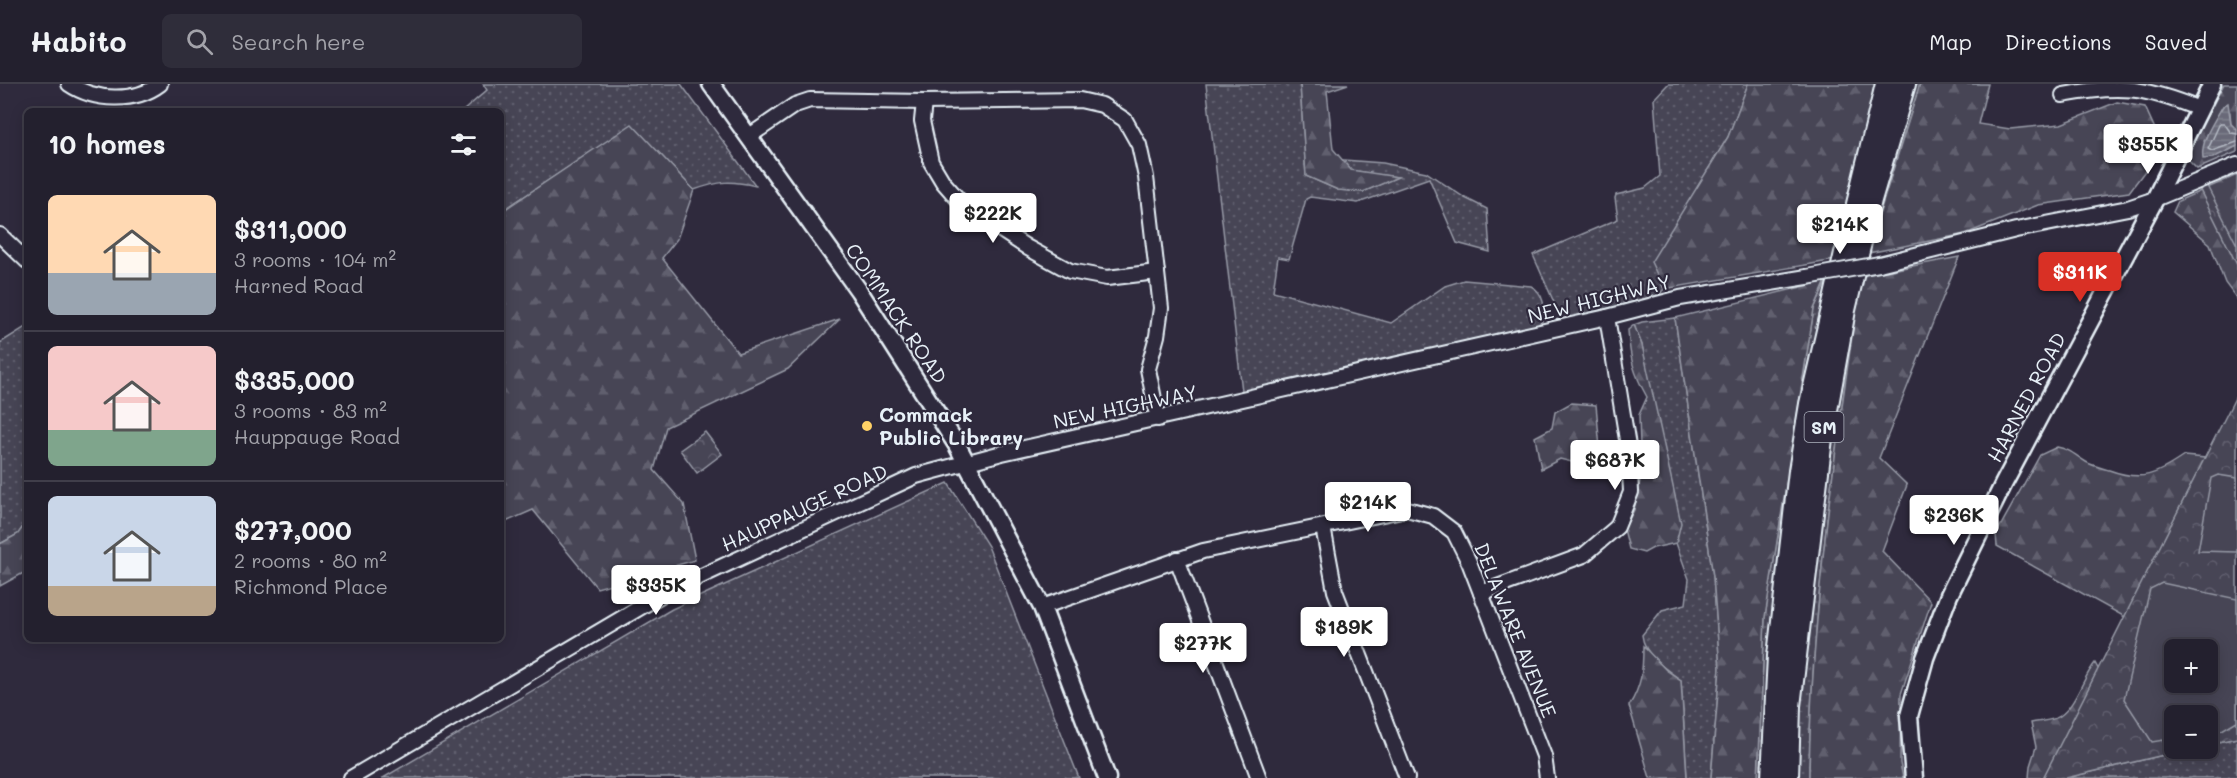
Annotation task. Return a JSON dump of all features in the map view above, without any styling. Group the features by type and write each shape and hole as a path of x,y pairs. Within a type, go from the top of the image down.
{"highway":[{"name":"SM","path":"1772,778 1778,656 1799,471 1828,321 1886,84"},
{"name":"SM","path":"1788,778 1790,706 1822,438 1845,310 1871,200 1905,84"}],"main road":[{"name":"COMMACK ROAD","path":"711,84 860,291 923,389 966,462 1042,607 1107,778"},
{"name":"HARNED ROAD","path":"1914,778 1909,716 1925,658 1949,595 2004,483 2155,199 2212,84"}],"street":[{"path":"69,84 80,92 110,98 134,95 154,89 160,84"},
{"path":"2063,95 2093,87 2126,86 2169,96 2199,109"},
{"path":"748,137 795,105 810,100 924,102 1080,100 1102,105 1125,120 1139,145 1146,177 1161,308 1158,336 1148,369 1158,419"},
{"path":"924,102 922,121 931,162 942,182 964,206 1028,248 1070,271 1107,278 1157,272"},
{"name":"NEW HIGHWAY","path":"966,462 1607,317 1680,298 1879,264 2016,230 2128,208 2237,165"},
{"path":"0,235 24,258"},
{"path":"1481,593 1584,555 1617,526 1631,492 1631,482 1629,452 1607,317"},
{"name":"HAUPPAUGE ROAD","path":"351,778 663,594 916,476 966,462"},
{"name":"DELAWARE AVENUE","path":"1042,607 1203,550 1407,509 1433,516 1454,532 1481,593 1544,756 1547,778"},
{"path":"1323,527 1335,591 1407,778"},
{"path":"1176,559 1258,778"}],"green space":[{"path":"483,84 681,84 756,186 725,182 694,190 632,125 504,210 504,108 466,108 487,90"},
{"path":"1206,84 1300,84 1306,176 1338,190 1363,192 1397,177 1351,171 1342,160 1383,163 1426,172 1465,198 1487,209 1490,252 1457,243 1429,178 1358,203 1310,197 1306,199 1289,259 1278,257 1273,291 1391,323 1445,286 1464,280 1531,286 1543,301 1542,321 1531,330 1242,391"},
{"path":"1300,84 1348,84 1327,91 1333,149 1351,170 1398,177 1363,192 1338,190 1306,176"},
{"path":"1668,84 1748,84 1728,137 1652,262 1664,289 1659,295 1572,318 1557,309 1533,255 1618,219 1616,195 1645,188 1660,176 1654,99"},
{"path":"1748,84 1876,84 1838,238 1835,260 1664,289 1651,262 1728,137"},
{"path":"1910,84 1920,84 1869,247"},
{"path":"1920,84 1988,84 1978,124 2010,129 2061,124 2117,102 2145,107 2163,147 2129,192 2038,205 1965,234 1863,254 1869,247"},
{"path":"2224,84 2237,84 2237,130 2231,124 2230,112 2223,106 2204,141 2228,151 2237,146 2237,152 2197,169 2185,157"},
{"path":"632,124 694,190 677,239 662,258 738,353 840,319 788,369 666,427 654,470 684,504 695,560 597,588 533,510 504,523 504,210"},
{"path":"2237,175 2237,299 2225,283 2210,244 2173,212 2178,201"},
{"path":"2206,184 2237,245 2237,265 2199,188"},
{"path":"1959,257 1879,458 1907,485 1882,551 1931,602 1901,694 1900,763 1903,778 1809,778 1814,652 1826,526 1861,276"},
{"path":"1861,276 1826,526 1814,652 1809,778 1796,778 1797,735 1815,530"},
{"path":"1826,281 1814,309 1765,617 1758,778 1711,778 1720,668 1713,576 1675,318"},
{"path":"1832,282 1768,778 1758,778 1765,617 1814,309 1826,283"},
{"path":"1675,318 1713,576 1720,668 1711,778 1687,778 1681,680 1651,655 1642,635 1662,610 1686,604 1689,579 1676,543 1678,541 1642,345 1634,325"},
{"path":"1634,325 1642,345 1681,523 1676,543 1653,548 1644,553 1629,549 1624,529 1634,510 1641,476 1639,415 1647,397 1638,380 1631,357 1628,330"},
{"path":"24,328 24,525 18,534 0,544 0,343"},
{"path":"2237,394 2237,738 2218,742 2218,705 2164,705 2164,755 2066,778 2043,778"},
{"path":"1571,403 1596,405 1600,448 1580,464 1560,459 1541,469 1535,437 1552,428 1555,412"},
{"path":"705,432 722,454 697,473 680,450"},
{"path":"2057,447 2069,451 2092,465 2131,476 2157,472 2184,456 2205,458 2125,617 1997,546 1996,534 2040,455"},
{"path":"2218,475 2237,478 2237,552 2198,551 2211,478"},
{"path":"948,483 988,546 1079,778 383,778 672,609"},
{"path":"24,525 24,573 0,586 0,544 18,534"},
{"path":"2162,583 2237,599 2237,721 2218,731 2218,705 2164,705 2164,740 2152,742 2124,699 2150,589"},
{"path":"1643,646 1666,670 1681,680 1687,778 1650,778 1629,706 1641,677"},
{"path":"2095,663 2104,680 2066,778 2029,778 2036,747 2031,723 2054,719 2066,711"},
{"path":"2237,738 2237,778 2066,778 2164,755 2164,759 2218,759 2218,742"}],"water":[{"path":"2228,103 2231,124 2237,130 2237,146 2213,158 2203,159 2208,131 2223,106"}],"place":[{"name":"Commack Public Library","path":"867,426"}]}
